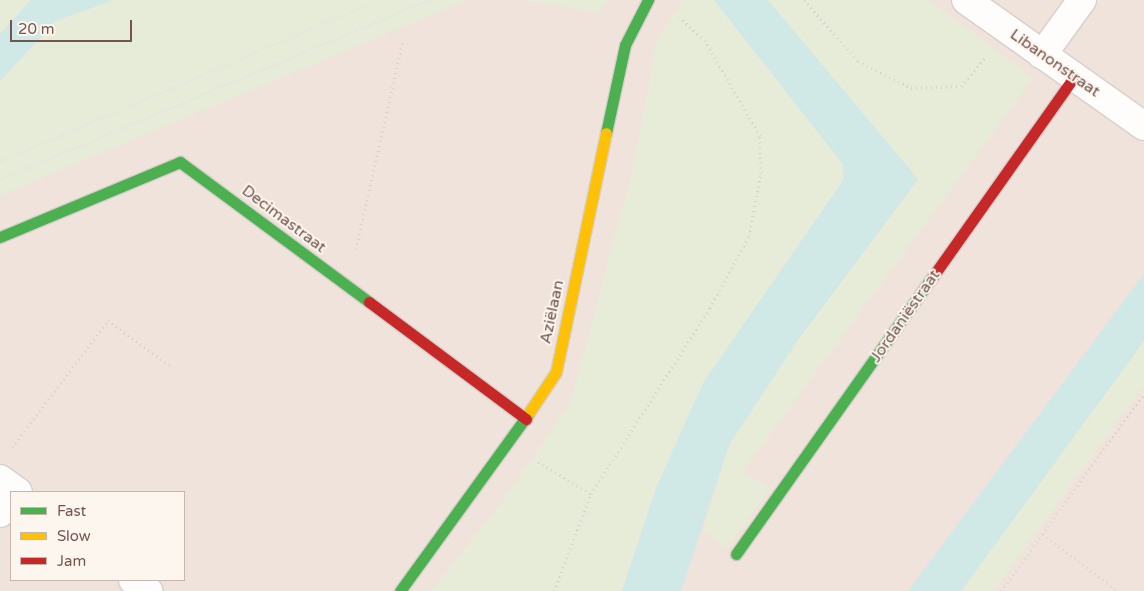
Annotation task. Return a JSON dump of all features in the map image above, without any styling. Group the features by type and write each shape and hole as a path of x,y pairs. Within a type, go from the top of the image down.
{"street":[{"name":"Aziëlaan","path":"400,591 509,444 556,372 625,45 648,0"},
{"name":"Libanonstraat","path":"966,0 1144,126"},
{"path":"1042,55 1082,0"},
{"name":"Jordaniëstraat","path":"736,554 1074,77"},
{"name":"Decimastraat","path":"0,237 180,162 526,419"},
{"path":"0,513 11,485"},
{"path":"134,581 148,591"}],"path":[{"path":"804,0 858,61 911,88 962,86 1008,30"},
{"path":"554,591 591,494 710,308 749,236 762,173 760,136 730,79 705,41 673,12"},
{"path":"347,286 403,42"},
{"path":"11,485 108,320 169,365"},
{"path":"1002,591 1144,394"},
{"path":"509,444 591,494"},
{"path":"1043,534 1118,591"}],"shaded area":[{"path":"0,0 1144,0 1144,591 0,591"}],"green space":[{"path":"0,0 31,0 0,34"},
{"path":"113,0 467,0 0,195 0,81 56,21"},
{"path":"526,0 608,0 599,13"},
{"path":"683,0 714,0 843,163 844,180 703,383 656,488 622,591 431,591 500,505 571,402 632,172 657,40"},
{"path":"768,0 928,0 1033,78 742,472 770,488 727,548 703,531 729,445 798,340 918,180"},
{"path":"1144,341 1144,385 993,591 961,591"}],"water":[{"path":"31,0 113,0 56,21 0,81 0,34"},
{"path":"714,0 768,0 918,179 798,340 729,445 681,591 622,591 656,488 703,383 844,179 842,163"},
{"path":"1144,274 1144,341 961,591 908,591"}],"tram line":[{"path":"0,161 377,0"},
{"path":"0,179 428,0"}],"traffic: fast":[{"path":"606,133 625,45 648,0"},
{"path":"0,237 180,162 369,302"},
{"path":"736,554 931,279"},
{"path":"400,591 528,414"}],"traffic: slow":[{"path":"528,414 556,372 606,133"}],"traffic: jam":[{"path":"931,279 1074,77"},
{"path":"369,302 526,419"}]}
